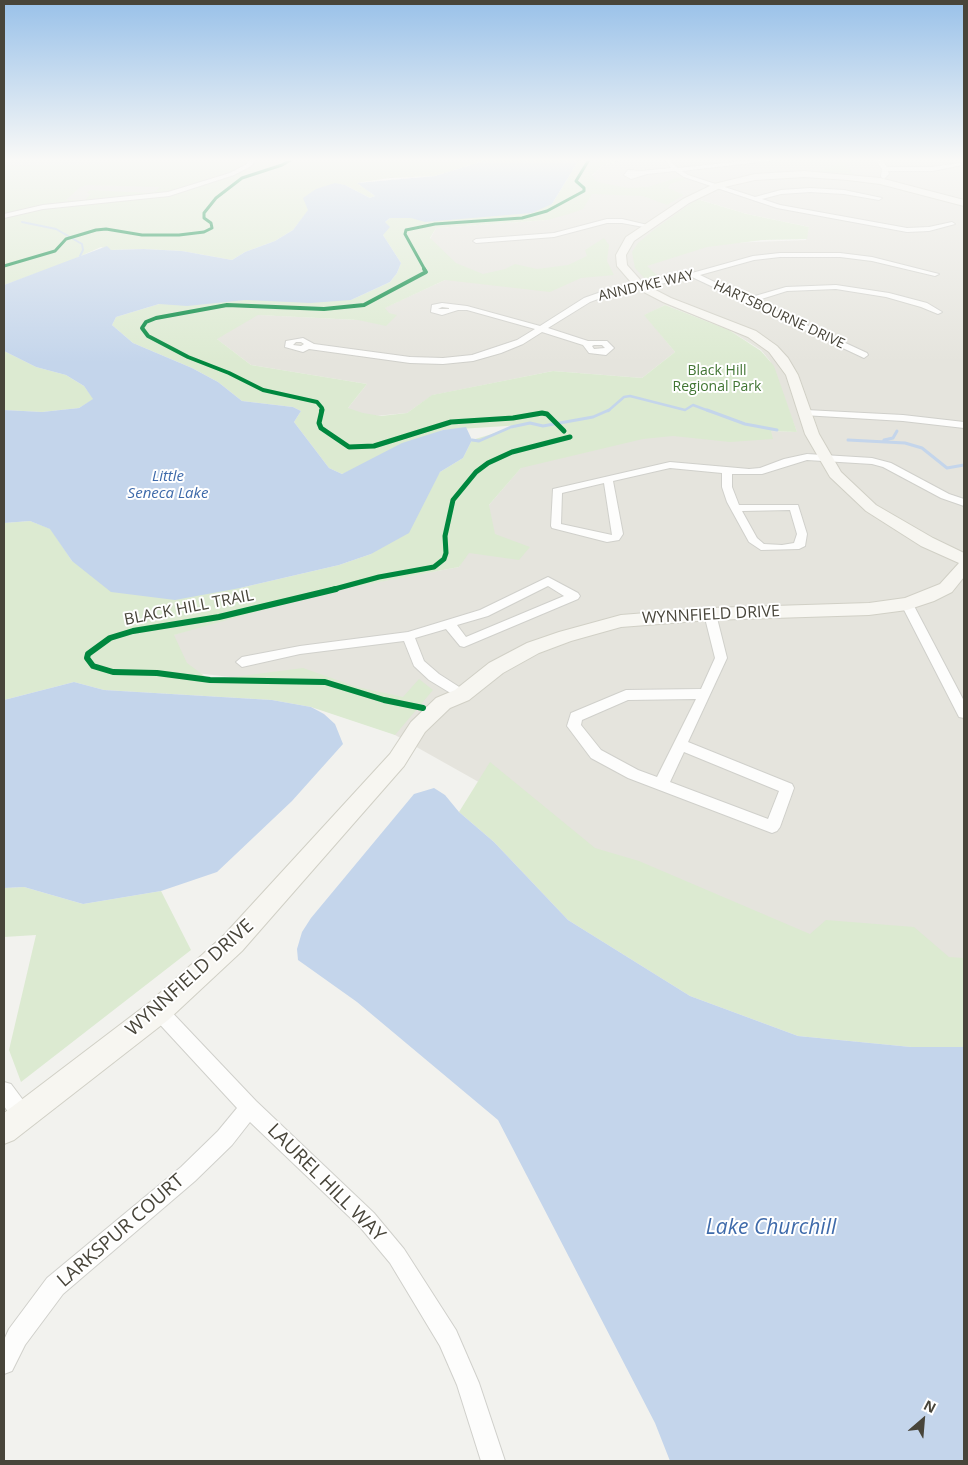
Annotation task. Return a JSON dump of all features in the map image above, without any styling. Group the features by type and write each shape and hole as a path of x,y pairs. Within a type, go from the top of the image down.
{"street":[{"path":"476,241 554,235 587,226"},
{"path":"649,226 630,240 621,255 622,266 640,286 667,300 752,334 772,349 784,361 792,375 824,458 852,491 871,508 928,542 964,559"},
{"path":"876,226 929,229 941,226"},
{"name":"ANNDYKE WAY","path":"309,346 410,360 443,361 473,358 498,352 520,342 587,300 640,286 694,275 753,258 810,254 872,259 935,274"},
{"name":"HARTSBOURNE DRIVE","path":"694,275 864,355"},
{"path":"746,301 786,289 836,287 886,295 924,305 938,312"},
{"path":"454,308 484,311 588,344"},
{"path":"806,414 903,418 964,425"},
{"path":"608,479 618,534 615,538 607,539 556,526 557,490 670,465 762,471 796,458 872,461 887,465 946,496 964,503"},
{"path":"727,470 727,487 735,508 753,540 761,547 782,548 799,546 802,534 794,507 735,508"},
{"name":"WYNNFIELD DRIVE","path":"13,1123 159,1011 234,943 397,760 420,744 454,709 462,695 483,677 509,661 565,636 620,621 710,614 869,609 907,604 946,588 964,567"},
{"path":"242,662 300,650 408,636 450,625 517,598 548,581 574,596 464,643 450,625"},
{"path":"907,604 964,713"},
{"path":"661,784 721,658 710,614"},
{"path":"408,636 420,663 434,677 462,695"},
{"path":"680,745 786,788 772,827 633,774 596,754 574,726 576,717 626,695 705,694"},
{"name":"LAUREL HILL WAY","path":"159,1011 249,1108 367,1220 397,1256 448,1338 468,1383 493,1461"},
{"path":"4,1091 13,1123"},
{"name":"LARKSPUR COURT","path":"4,1363 18,1337 55,1286 188,1174 225,1138 249,1108"}],"shaded area":[{"path":"459,226 716,226 727,243 806,240 809,227 806,226 964,226 964,983 657,914 516,803 308,686 161,669 137,646 301,596 459,567 489,505 532,455 663,427 797,432 770,361 761,350 729,330 665,305 645,315 675,352 642,378 553,371 433,395 407,413 354,418 348,408 367,384 251,365 209,333 242,314 358,320 445,280 430,239 436,228"}],"green space":[{"path":"4,226 296,226 275,241 245,252 232,260 182,251 111,250 101,247 63,264 4,285"},
{"name":"Black Hill Regional Park","path":"384,226 459,226 436,228 430,238 456,263 483,274 505,269 515,264 537,269 568,265 587,256 585,250 604,238 609,245 607,261 614,275 581,278 550,292 445,280 385,308 389,313 397,315 386,326 358,320 258,315 217,339 251,365 367,384 348,408 381,416 407,413 432,395 553,371 642,378 675,352 644,315 665,305 729,330 761,351 774,366 797,432 771,431 773,439 730,442 673,436 643,439 521,468 489,505 495,534 530,547 519,560 469,553 459,567 326,592 174,635 187,663 210,680 303,668 357,687 403,697 419,679 433,690 395,735 311,707 272,700 104,690 74,682 4,700 4,523 30,521 51,529 72,561 240,588 339,565 371,554 440,472 463,458 472,440 522,425 443,430 342,474 329,468 294,422 301,411 293,407 242,401 218,382 192,368 133,343 112,325 116,317 159,304 246,300 351,300 390,282 397,273 401,263 383,235"},
{"path":"659,226 809,227 807,239 763,240 707,247 647,266 660,278 646,280 635,268 632,252 638,243"},
{"path":"4,351 36,367 66,375 84,386 94,399 79,408 42,412 4,410"},
{"path":"490,762 595,848 639,861 810,934 826,920 914,927 949,957 964,958 964,1047 911,1047 798,1036 690,996 568,920 494,842 459,812"},
{"path":"24,887 83,904 161,891 191,950 21,1082 9,1050 36,935 4,937 4,888"}],"water":[{"name":"Little Seneca Lake","path":"296,226 389,226 383,235 401,263 397,273 390,282 351,300 310,303 246,300 187,306 159,304 116,317 112,325 133,343 192,368 218,382 242,401 293,407 301,411 294,422 329,468 342,474 402,443 443,430 466,427 472,440 463,458 440,472 409,533 371,554 339,565 240,588 175,600 111,592 72,561 50,529 30,521 4,523 4,410 42,412 79,408 93,399 84,386 66,375 36,367 4,351 4,285 107,246 111,250 182,251 232,260 245,252 275,241"},
{"path":"74,682 104,690 272,700 311,707 324,714 335,724 343,744 292,801 217,872 161,891 83,904 24,887 4,888 4,700"},
{"name":"Lake Churchill","path":"434,788 445,795 459,812 494,842 568,920 690,996 798,1036 911,1047 964,1047 964,1461 670,1461 655,1423 498,1120 357,1002 298,960 297,949 302,932 311,918 414,794"}],"waterway":[{"path":"43,226 56,229 82,244 83,250 80,256"},
{"path":"608,411 624,397 630,396 685,410 693,405 709,411"},
{"path":"472,440 479,441 511,427 530,423 543,426 593,417 609,410"},
{"path":"707,410 745,424 777,430"},
{"path":"884,440 893,438 897,431"},
{"path":"848,440 905,443 922,448 947,468 964,465"}],"cycle path":[{"path":"4,266 55,251 66,239 96,230 106,229 142,235 179,235 204,232 212,228 212,226"},
{"path":"424,226 406,230 405,234 426,272 364,305 324,309 227,305 156,318 146,322 142,328 148,336 188,357 229,373 263,390 317,402 322,408 319,423 321,428 349,447 374,446 451,422 513,418 542,413 547,414 564,431"},
{"name":"BLACK HILL TRAIL","path":"423,708 384,700 325,682 210,680 157,673 113,672 93,666 87,658 88,654 110,638 133,631 219,617 271,606 379,577 434,567 444,559 446,553 445,536 453,500 476,472 488,463 512,452 570,437"}]}
